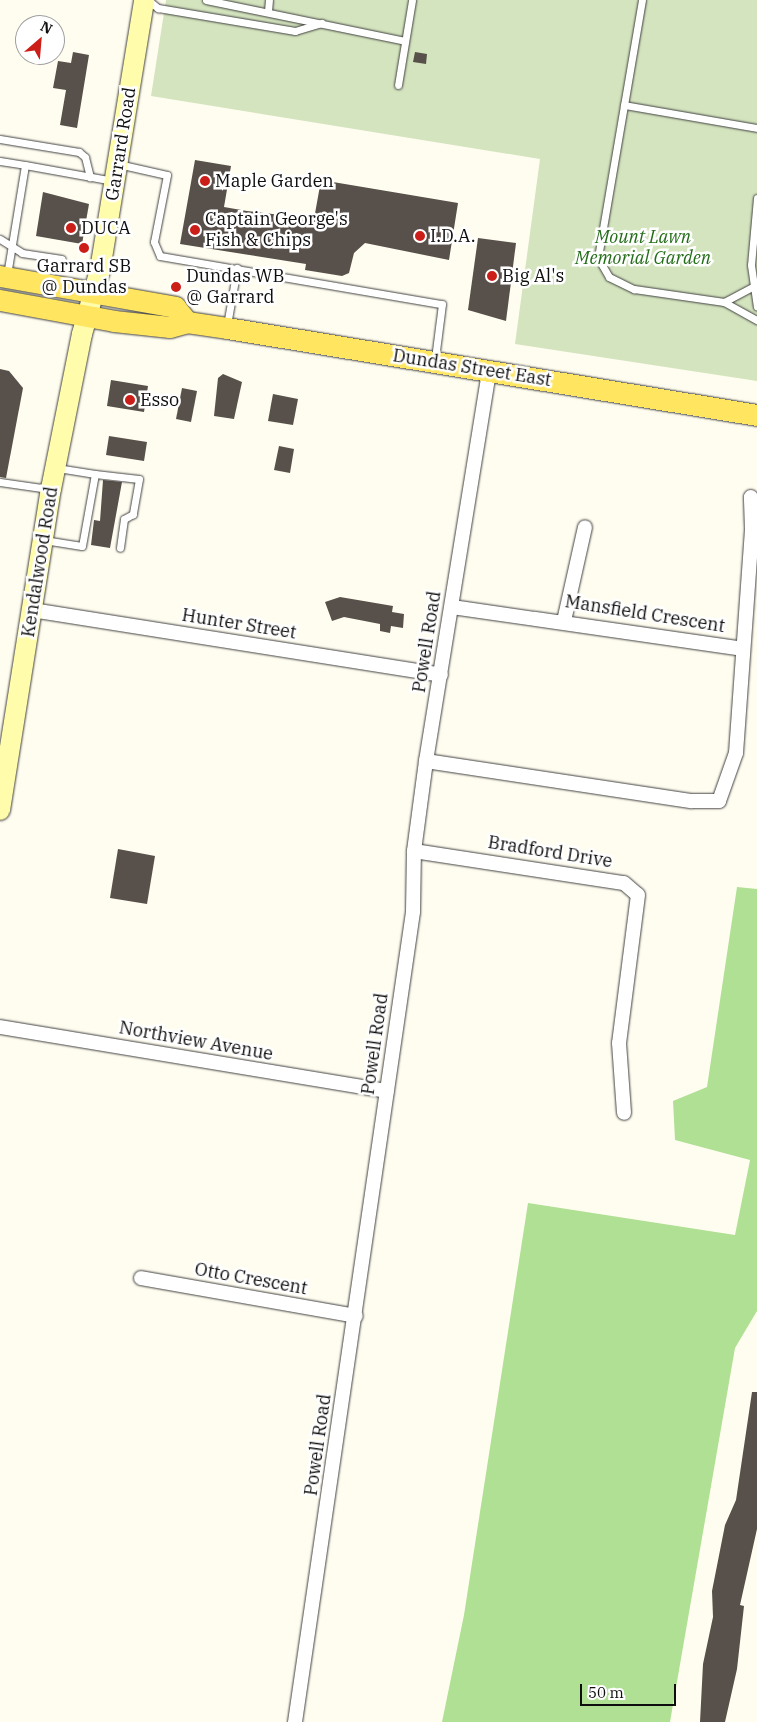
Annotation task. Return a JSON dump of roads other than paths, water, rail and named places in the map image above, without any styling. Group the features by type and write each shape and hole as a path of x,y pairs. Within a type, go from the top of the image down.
{"main road":[{"path":"3,277 175,307 187,322"},
{"name":"Dundas Street East","path":"0,300 87,316 170,327 187,322 227,328 757,414"}],"street":[{"name":"Garrard Road","path":"87,316 94,294 116,173 144,0"},
{"name":"Kendalwood Road","path":"0,810 42,540 87,316"},
{"name":"Powell Road","path":"295,1722 356,1316 413,912 414,851 426,761 489,371"},
{"path":"742,649 752,529 751,497"},
{"path":"564,621 585,527"},
{"name":"Mansfield Crescent","path":"426,761 692,801 719,801 736,753 742,649 564,621 452,607"},
{"name":"Hunter Street","path":"32,610 440,675"},
{"name":"Bradford Drive","path":"414,851 624,883 638,895 619,1043 624,1113"},
{"name":"Northview Avenue","path":"0,1026 387,1091"},
{"name":"Otto Crescent","path":"140,1278 356,1316"}],"lane":[{"path":"148,0 158,8 295,32 323,22"},
{"path":"206,0 323,22 405,41"},
{"path":"268,11 269,0"},
{"path":"398,85 412,0"},
{"path":"642,0 598,258 609,277 634,289 724,302 757,320"},
{"path":"624,106 757,128"},
{"path":"0,138 79,152 85,157 90,177"},
{"path":"0,161 90,177 116,173 167,175 154,242 160,256 442,304 434,362"},
{"path":"3,277 12,247 25,165"},
{"path":"757,198 752,287 757,307"},
{"path":"0,239 22,253 62,259"},
{"path":"227,328 236,268"},
{"path":"724,302 752,287"},
{"path":"55,468 138,479 132,514 124,519 120,548"},
{"path":"42,540 82,546 94,474"},
{"path":"0,482 51,489"}],"place":[{"name":"Maple Garden","path":"205,181"},
{"name":"DUCA","path":"71,228"},
{"name":"Captain George's Fish & Chips","path":"195,230"},
{"name":"I.D.A.","path":"420,236"},
{"name":"Garrard SB @ Dundas","path":"84,248"},
{"name":"Big Al's","path":"492,276"},
{"name":"Dundas WB @ Garrard","path":"176,287"},
{"name":"Esso","path":"130,400"}],"park label":[{"name":"Mount Lawn Memorial Garden","path":"643,248"}]}
